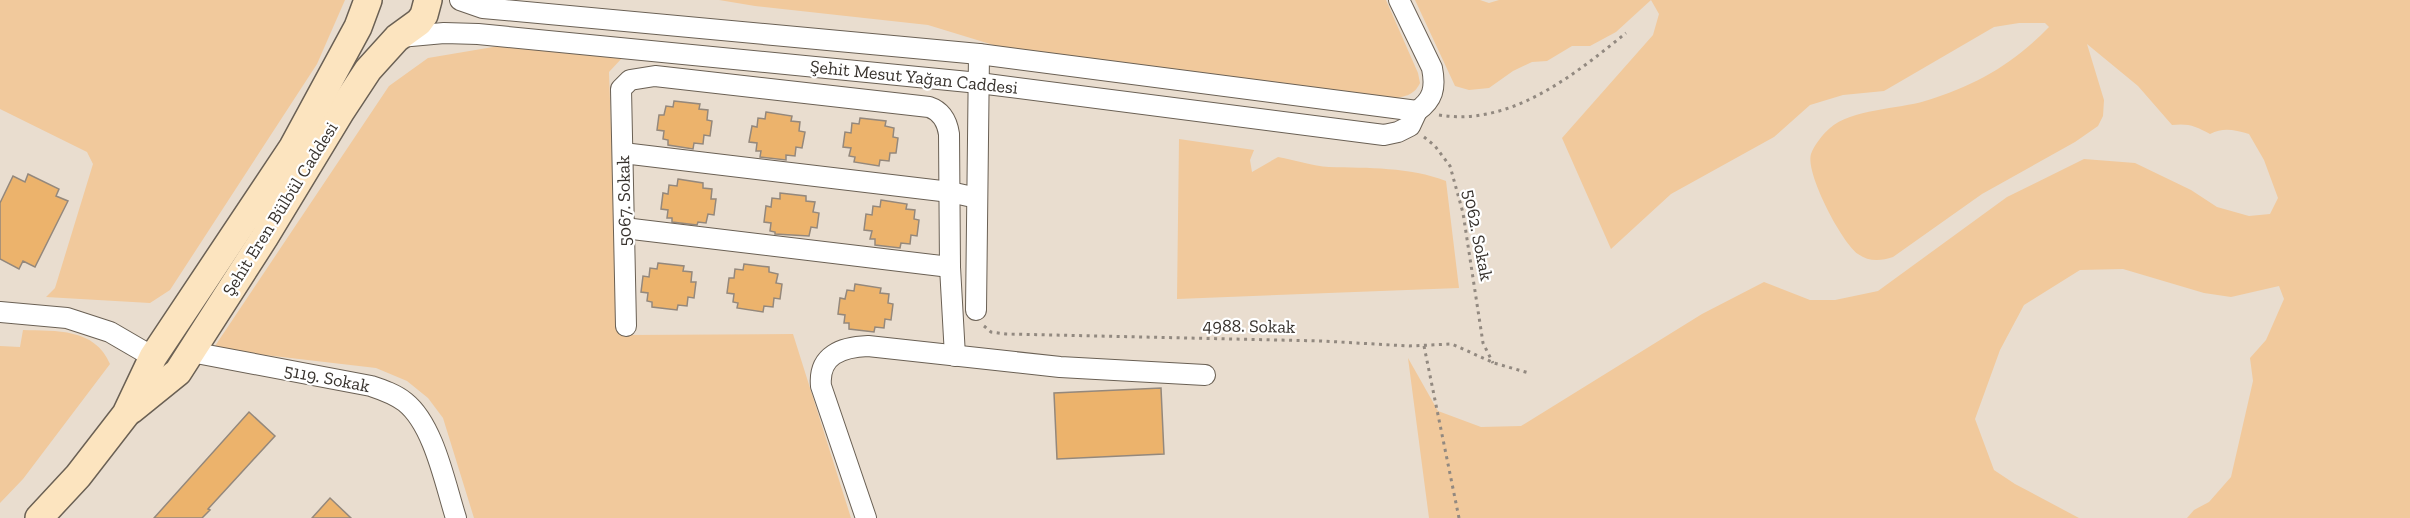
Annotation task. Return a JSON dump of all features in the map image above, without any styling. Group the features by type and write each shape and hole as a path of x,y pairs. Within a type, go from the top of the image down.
{"street":[{"name":"Şehit Eren Bülbül Caddesi","path":"126,414 153,357 279,171 358,27 368,0"},
{"name":"Şehit Eren Bülbül Caddesi","path":"39,518 78,476 126,414 184,362 264,238 340,111 368,70 397,38 419,22 424,15 428,0"},
{"name":"Şehit Mesut Yağan Caddesi","path":"460,0 483,8 979,54 1414,119"},
{"path":"1399,0 1432,68 1434,77 1432,96 1414,119"},
{"path":"358,27 397,38"},
{"name":"Şehit Mesut Yağan Caddesi","path":"397,38 444,33 478,34 979,83 1384,135 1398,132 1414,119"},
{"path":"976,310 979,54"},
{"name":"5067. Sokak","path":"626,326 621,89 630,80 655,76 929,107 939,112 948,129 950,192"},
{"path":"623,153 950,192 977,198"},
{"path":"950,192 950,267 955,356"},
{"path":"624,228 950,267"},
{"path":"0,312 67,318 110,332 153,357 184,362"},
{"path":"866,518 821,386 822,368 830,357 838,352 868,346 1060,367 1205,375"},
{"name":"5119. Sokak","path":"184,362 371,386 389,392 406,403 420,419 430,439 456,518"}],"path":[{"path":"1414,119 1485,115 1518,104 1573,75 1626,33"},
{"name":"5062. Sokak","path":"1414,119 1449,166 1463,213 1483,343 1494,363"},
{"name":"4988. Sokak","path":"976,310 981,323 990,332 1006,334 1322,341 1425,346 1452,344 1494,363 1529,373"},
{"path":"1425,346 1459,518"}],"shaded area":[{"path":"0,0 345,0 317,64 170,290 150,303 46,297 55,288 93,164 87,152 0,109"},
{"path":"719,0 1386,0 1418,73 1420,83 1411,93 1390,99 1000,47 928,25"},
{"path":"1415,0 1480,0 1489,3 1499,0 1651,0 1616,32 1590,46 1572,46 1547,61 1532,62 1513,71 1489,88 1469,90 1455,86"},
{"path":"1651,0 2410,0 2410,518 2187,518 2194,510 2209,502 2231,477 2253,381 2250,358 2266,340 2284,299 2279,286 2231,297 2204,293 2123,269 2080,270 2024,305 2000,350 1975,419 1994,470 2015,484 2079,518 1429,518 1408,358 1438,411 1481,427 1521,426 1702,314 1764,282 1810,300 1835,300 1878,291 2007,197 2084,159 2135,163 2191,190 2217,207 2249,216 2270,214 2278,198 2264,160 2249,134 2225,130 2210,134 2192,126 2172,125 2138,86 2087,44 2104,100 2103,116 2098,126 2075,142 1982,194 1893,257 1875,260 1858,254 1843,236 1819,191 1811,163 1811,154 1816,143 1830,128 1850,117 1925,101 1977,81 2007,63 2049,27 2045,23 2019,23 1994,27 1884,91 1843,95 1810,105 1774,137 1671,194 1611,249 1562,138 1653,35 1659,14"},
{"path":"499,46 623,57 609,72 618,325 627,335 793,334 851,518 474,518 443,418 428,398 407,381 376,368 213,349 389,86 428,58"},
{"path":"1179,139 1254,150 1250,160 1252,172 1278,157 1323,166 1418,173 1446,181 1459,288 1177,299"},
{"path":"23,330 61,332 85,338 103,352 110,364 23,479 0,503 0,346 20,347"}],"building":[{"path":"674,101 700,104 699,109 708,110 707,120 712,121 710,136 704,135 703,144 694,143 693,149 668,145 668,140 663,139 664,131 657,130 659,115 664,115 666,106 673,107"},
{"path":"766,112 792,116 791,121 800,122 799,131 805,132 802,148 796,147 795,156 786,155 786,160 760,157 761,151 756,151 757,143 749,142 752,126 757,127 758,118 765,119"},
{"path":"860,118 886,121 885,126 894,128 893,137 898,138 896,153 890,153 889,161 880,160 879,166 854,162 855,157 849,156 851,148 843,147 845,132 851,133 852,123 859,124"},
{"path":"28,174 59,189 56,196 68,201 35,267 23,261 19,269 0,259 0,203 13,176 25,182"},
{"path":"678,179 703,183 703,188 712,189 711,199 716,199 714,215 708,214 706,223 698,222 697,225 672,222 672,218 667,218 668,210 661,209 663,193 668,194 669,185 677,186"},
{"path":"780,193 806,196 806,201 815,202 813,212 819,213 817,228 811,227 809,236 775,234 770,231 771,223 764,222 766,206 771,207 772,198 780,199"},
{"path":"881,200 907,204 906,209 915,210 914,219 919,220 917,236 911,235 910,244 901,243 900,248 875,245 875,239 870,239 872,231 864,230 866,214 872,215 873,206 880,207"},
{"path":"658,263 684,266 683,271 692,272 691,282 696,282 694,298 688,297 687,306 678,305 677,310 652,307 652,302 647,301 648,293 641,292 643,276 649,277 650,268 657,269"},
{"path":"744,264 769,267 769,272 778,274 776,283 782,284 780,299 774,298 773,307 764,306 763,312 737,308 738,303 733,302 734,294 727,293 729,278 734,278 735,269 743,270"},
{"path":"855,284 881,288 880,293 889,294 888,303 893,304 891,320 885,319 884,328 875,327 874,332 849,329 849,323 844,323 845,315 838,314 840,298 845,299 847,290 854,291"},
{"path":"1161,388 1164,454 1057,459 1054,393"},
{"path":"249,412 275,436 208,509 210,510 202,518 154,518"},
{"path":"330,498 351,518 312,518"}]}
